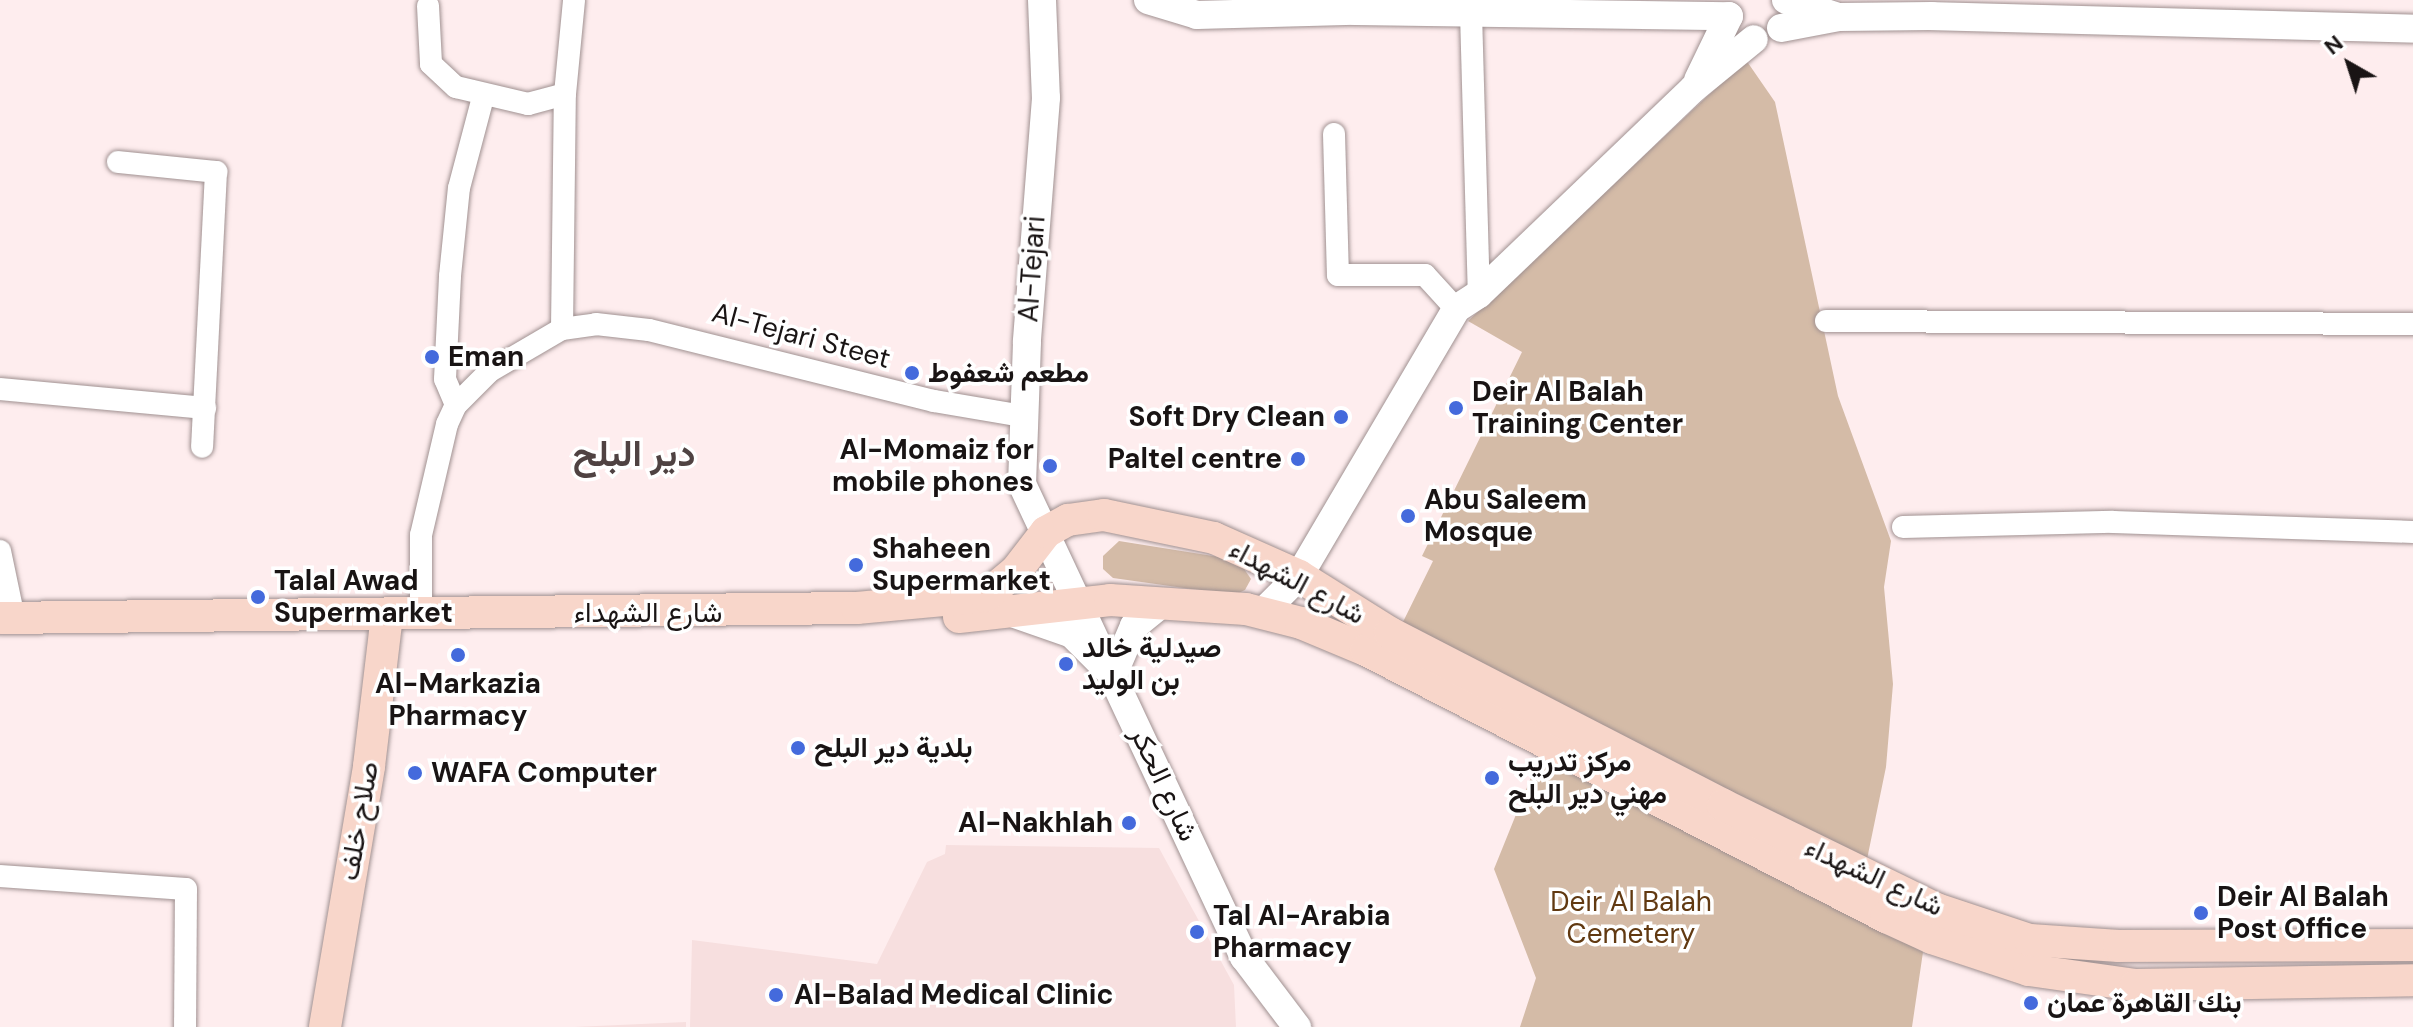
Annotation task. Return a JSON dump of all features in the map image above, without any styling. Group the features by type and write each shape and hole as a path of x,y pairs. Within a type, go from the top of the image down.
{"main road":[{"name":"شارع الشهداء","path":"5,626 401,622 719,613 857,608 986,596 1009,579 1046,532 1068,520 1104,515 1214,538 1299,576 1390,633 1709,798 1936,909 2030,940 2119,946 2413,945"},
{"name":"شارع الشهداء","path":"401,622 808,629 1001,613 1080,602 1164,602 1262,613 1366,650 1886,917 1965,950 2029,970 2136,985 2413,980"},
{"name":"صلاح خلف","path":"325,1027 369,766 401,622"},
{"path":"347,1027 401,622"}],"street":[{"path":"401,622 438,452 456,405 490,371 562,329 565,94 574,0"},
{"name":"Al-Tejari","path":"1042,0 1046,98 1023,416 1022,484 1046,532"},
{"path":"1148,0 1197,15 1355,6 1471,13 1691,16 1727,5"},
{"path":"1727,5 1736,30 1754,39"},
{"path":"1694,88 1727,5"},
{"path":"428,6 431,64 456,87 483,97 528,104 565,94"},
{"path":"1262,613 1299,576 1467,302 1694,88 1754,39 1784,9 1839,17 2413,29"},
{"path":"1467,302 1471,13"},
{"path":"456,405 445,379 450,276 459,188 483,97"},
{"path":"1334,134 1338,275 1425,275 1467,302"},
{"path":"118,162 216,172 202,447"},
{"path":"1826,321 2413,324"},
{"name":"Al-Tejari Steet","path":"562,329 596,324 649,330 934,401 1023,416"},
{"path":"0,389 205,408"},
{"path":"1903,527 2113,522 2413,532"},
{"name":"شارع الحكر","path":"1046,532 1244,957 1297,1027"},
{"path":"0,551 5,626"},
{"path":"1001,613 1043,620 1072,634 1113,675 1134,626 1164,602"},
{"path":"0,876 186,889 185,1027"}],"shaded area":[{"path":"946,845 1159,848 1234,985 1236,1027 690,1027 692,940 877,964 927,862 945,854"},
{"path":"686,1022 686,1027 574,1027"}],"green space":[{"path":"1746,60 1775,102 1838,396 1891,541 1884,587 1893,684 1886,767 1865,869 1400,628 1433,561 1422,556 1522,352 1468,321"},
{"path":"1119,541 1238,560 1251,579 1245,590 1234,595 1113,578 1103,569 1103,556"},
{"name":"Deir Al Balah Cemetery","path":"1542,750 1923,952 1912,1027 1520,1027 1536,978 1494,869"}],"place":[{"name":"Eman","path":"432,357"},
{"name":"مطعم شعفوط","path":"912,373"},
{"name":"Deir Al Balah Training Center","path":"1456,408"},
{"name":"Soft Dry Clean","path":"1341,417"},
{"name":"Paltel centre","path":"1298,459"},
{"name":"Al-Momaiz for mobile phones","path":"1050,466"},
{"name":"Abu Saleem Mosque","path":"1408,516"},
{"name":"Shaheen Supermarket","path":"856,565"},
{"name":"Talal Awad Supermarket","path":"258,597"},
{"name":"Al-Markazia Pharmacy","path":"458,655"},
{"name":"صيدلية خالد بن الوليد","path":"1066,664"},
{"name":"بلدية دير البلح","path":"798,748"},
{"name":"WAFA Computer","path":"415,773"},
{"name":"مركز تدريب مهني دير البلح","path":"1492,778"},
{"name":"Al-Nakhlah","path":"1129,823"},
{"name":"Deir Al Balah Post Office","path":"2201,913"},
{"name":"Tal Al-Arabia Pharmacy","path":"1197,932"},
{"name":"Al-Balad Medical Clinic","path":"776,995"},
{"name":"بنك القاهرة عمان","path":"2031,1003"}],"district":[{"name":"دير البلح","path":"634,454"}]}
